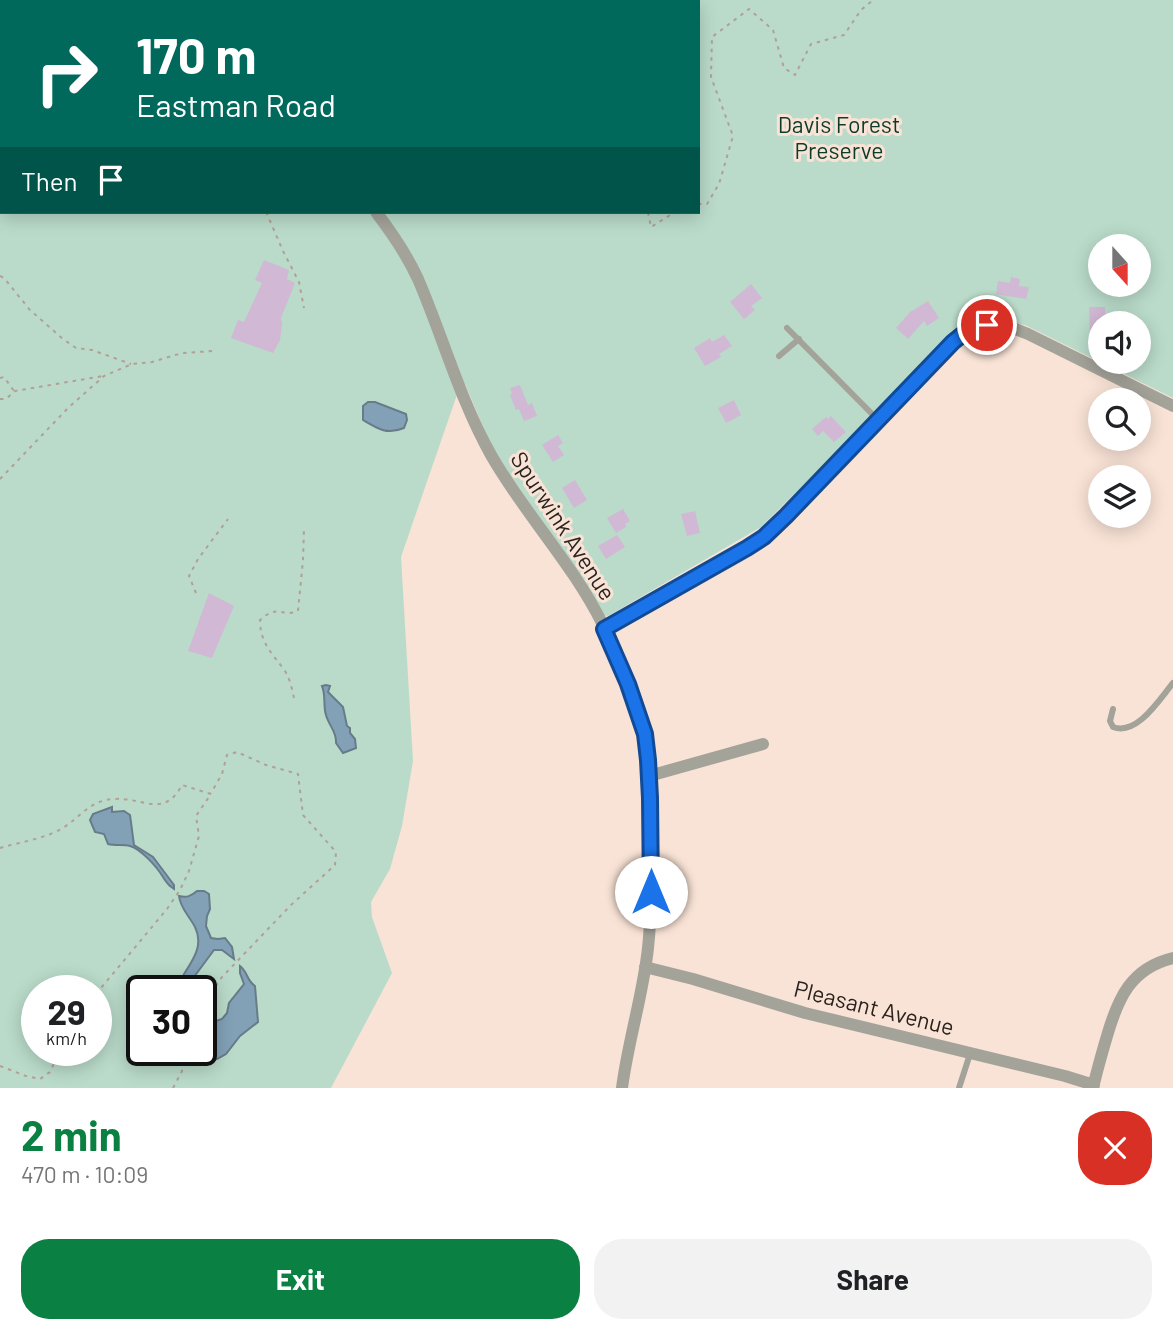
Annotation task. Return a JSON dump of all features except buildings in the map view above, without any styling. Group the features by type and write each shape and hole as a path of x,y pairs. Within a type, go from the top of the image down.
{"street":[{"name":"Spurwink Avenue","path":"377,214 405,254 417,278 460,386 491,454 583,588 604,629 645,734 649,776 651,911 648,949 622,1088"},
{"path":"604,629 764,537 953,342 968,330 987,325 1007,326 1173,406"},
{"path":"649,776 763,744"},
{"path":"1093,1086 1114,1011 1124,991 1145,971 1161,961 1173,958"},
{"name":"Pleasant Avenue","path":"645,967 805,1013 1065,1076 1093,1086"}],"lane":[{"path":"787,328 878,420"},
{"path":"779,356 799,339"},
{"path":"1113,709 1110,721 1112,727 1121,730 1133,726 1173,683"},
{"path":"959,1088 970,1054"}],"path":[{"path":"700,204 707,204 719,184 733,136 711,77 712,37 749,9 774,30 784,68 795,75 811,44 844,35 861,10 873,0"},
{"path":"267,214 299,282 304,308"},
{"path":"648,214 651,227 672,214"},
{"path":"0,274 30,310 62,340 76,348 132,364"},
{"path":"0,399 6,399 15,391 104,376 132,364 152,362 182,353 214,351"},
{"path":"0,480 68,408 104,376"},
{"path":"0,378 4,377 15,391"},
{"path":"196,593 189,576 198,559 228,519"},
{"path":"294,698 286,673 267,648 260,632 260,620 268,612 298,611 304,528"},
{"path":"112,975 180,890 189,871 199,836 196,816 222,774 227,755 237,752 265,765 298,774 303,815 336,852 335,865 298,898 217,983"},
{"path":"0,848 32,840 62,828 93,804 114,799 149,804 166,802 176,797 182,785 211,794"},
{"path":"0,1066 40,1079 50,1072 53,1066"},
{"path":"173,1088 183,1066"}],"green space":[{"name":"Davis Forest Preserve","path":"700,0 1173,0 1173,398 1124,374 1151,374 1151,311 1088,311 1088,356 1025,325 1004,321 953,336 761,527 608,616 603,615 498,456 465,384 460,386 401,557 413,761 402,826 390,869 371,902 372,917 392,973 331,1088 0,1088 0,214 700,214"}],"water":[{"path":"368,402 375,402 406,414 404,428 383,430 363,420 363,406"},
{"path":"322,686 330,686 328,692 343,707 347,726 355,739 356,748 343,753 336,743 325,712"},
{"path":"112,807 112,812 124,811 130,815 134,845 153,857 174,885 174,889 139,851 127,845 108,844 104,834 95,832 90,820 93,814"},
{"path":"197,891 209,894 210,909 206,926 211,938 225,938 232,947 234,959 222,950 214,950 195,975 184,975 198,946 195,927 179,896 189,896"},
{"path":"240,966 255,986 258,1022 240,1036 226,1054 217,1059 217,1021 227,1013 229,1003 244,984"}],"route":[{"path":"651,892 650,798 645,734 628,684 604,629 764,537 953,342 968,330 987,325"}]}
